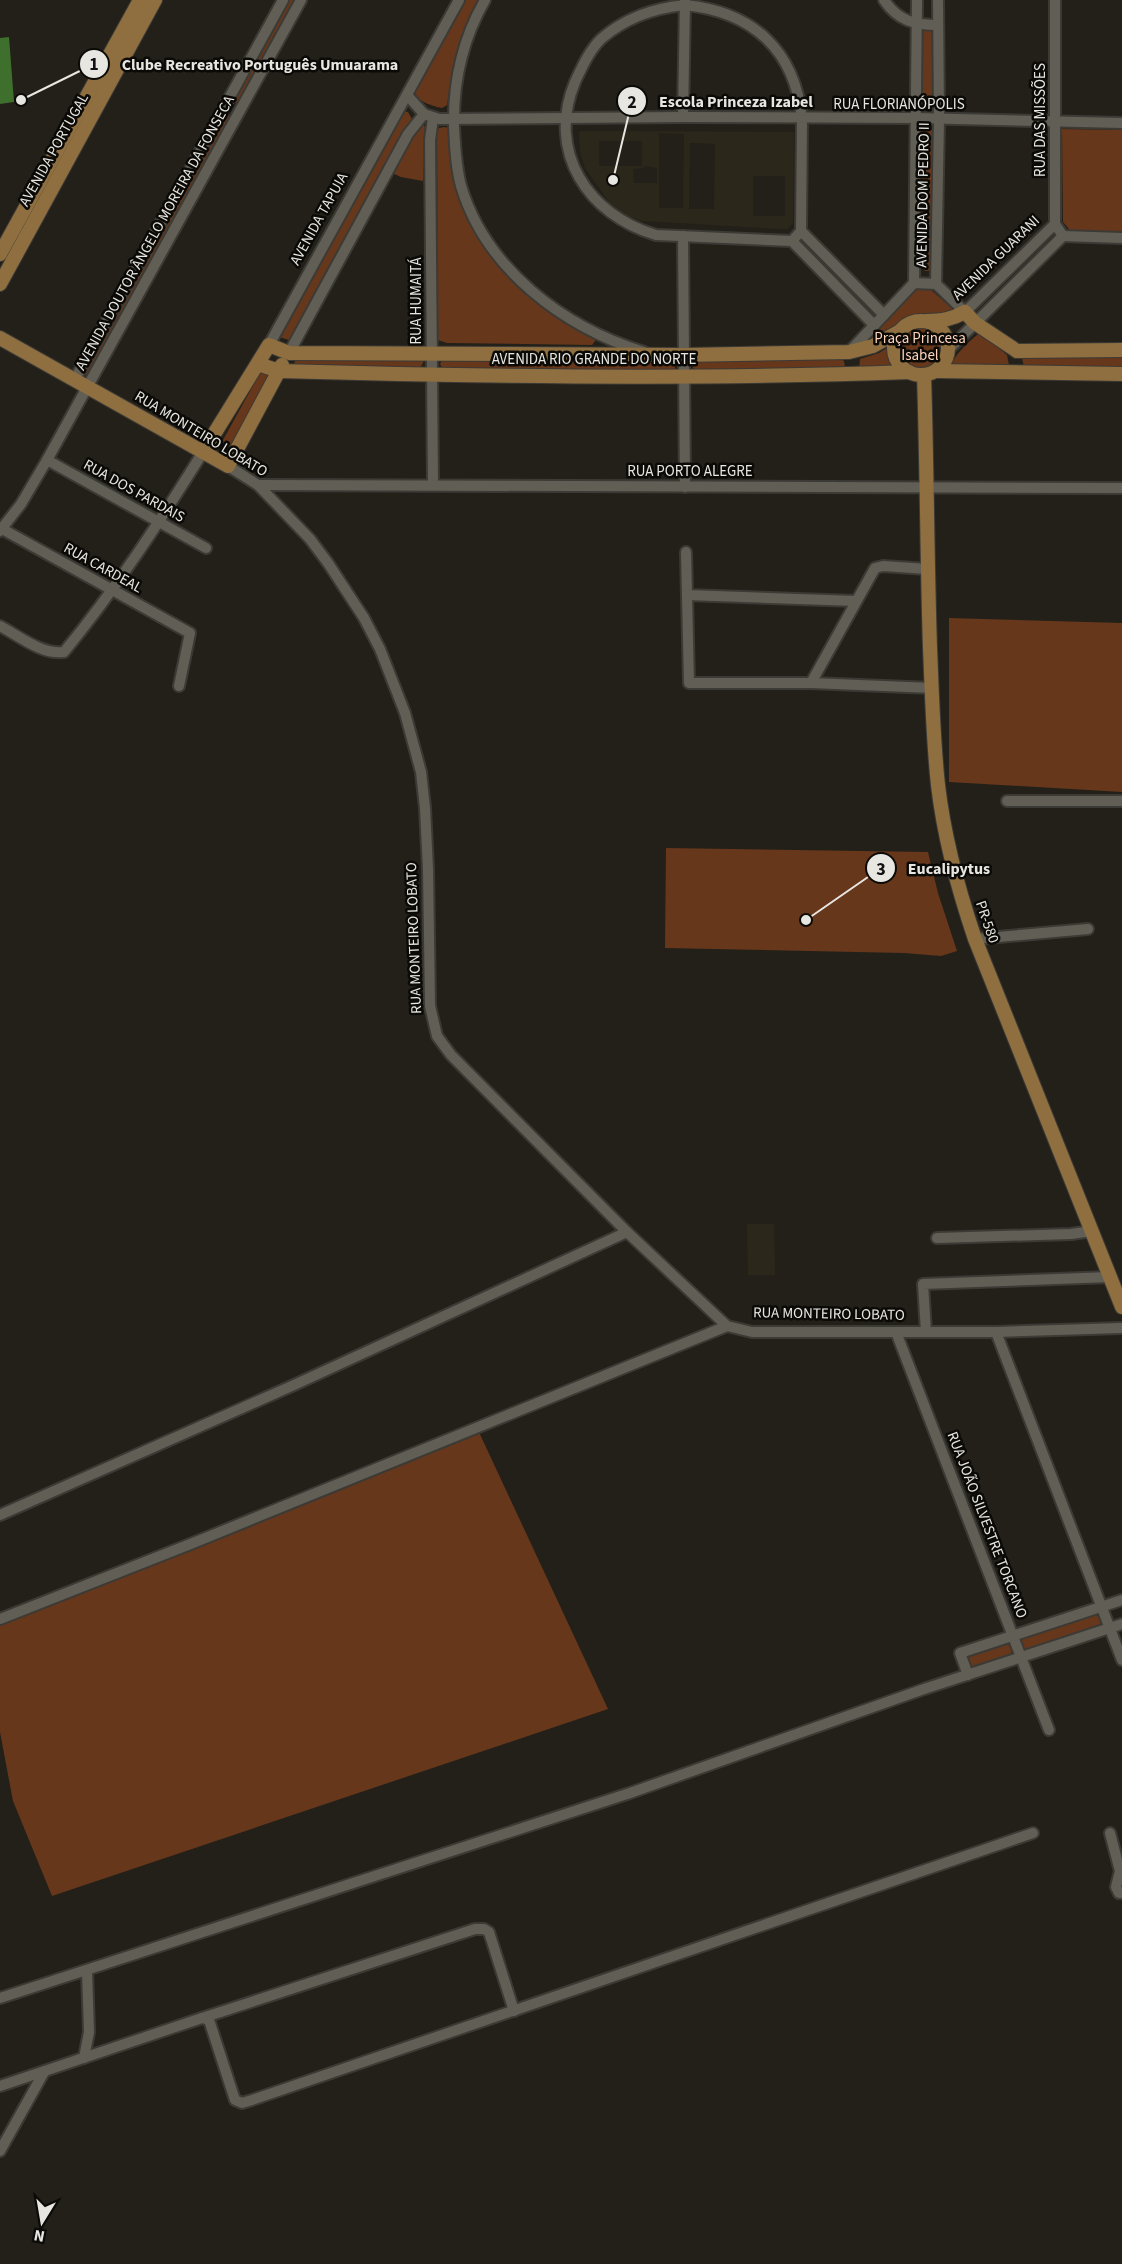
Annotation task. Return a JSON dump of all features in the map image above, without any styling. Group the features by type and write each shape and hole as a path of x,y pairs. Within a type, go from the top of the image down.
{"main road":[{"name":"AVENIDA PORTUGAL","path":"109,71 140,0"},
{"name":"AVENIDA PORTUGAL","path":"0,284 48,182 109,71 155,0"},
{"name":"AVENIDA PORTUGAL","path":"0,254 48,182"},
{"path":"965,312 975,323 1017,351 1122,350"},
{"name":"AVENIDA GUARANI","path":"925,321 942,321 955,318 965,312"},
{"path":"930,373 947,358 949,348 945,333 933,323 911,322 900,331 896,338 895,354 897,362 909,372 930,373 1016,374 1122,374"},
{"name":"AVENIDA RIO GRANDE DO NORTE","path":"289,353 684,356 849,352 873,346 900,331"},
{"name":"RUA MONTEIRO LOBATO","path":"0,339 81,382 228,466"},
{"path":"228,466 289,353 269,345"},
{"name":"AVENIDA TAPUIA","path":"203,452 269,345"},
{"path":"1016,374 1017,351"},
{"path":"849,352 851,374"},
{"name":"AVENIDA RIO GRANDE DO NORTE","path":"258,364 279,371 431,376 684,376 909,372"},
{"name":"PR-580","path":"930,373 927,568 938,784 945,831 956,879 975,939 1122,1307"}],"street":[{"name":"AVENIDA DOUTOR ÂNGELO MOREIRA DA FONSECA","path":"81,382 283,0"},
{"name":"AVENIDA DOUTOR ÂNGELO MOREIRA DA FONSECA","path":"81,382 240,113 301,0"},
{"name":"AVENIDA TAPUIA","path":"269,345 459,0"},
{"path":"485,0 475,18 464,48 456,81 454,118 457,168 474,219 496,255 518,279 558,311 601,336 652,355"},
{"path":"884,0 902,18 916,25 938,25"},
{"name":"AVENIDA DOM PEDRO II","path":"914,283 917,0"},
{"name":"AVENIDA DOM PEDRO II","path":"936,284 939,119 938,0"},
{"name":"RUA DAS MISSÕES","path":"1055,0 1055,224"},
{"path":"683,117 685,2"},
{"path":"792,241 801,231 801,105 791,75 777,50 765,36 723,13 685,2 649,10 600,40 587,56 580,72 568,105 566,118 568,146 576,171 586,188 608,213 636,229 656,235 792,241 874,325"},
{"path":"289,353 408,134 428,116 406,95"},
{"path":"226,105 240,113"},
{"name":"RUA FLORIANÓPOLIS","path":"428,116 454,118 917,118 1122,123"},
{"name":"RUA HUMAITÁ","path":"428,116 433,485"},
{"path":"1055,224 1064,237 1122,238"},
{"name":"AVENIDA GUARANI","path":"965,312 1055,224"},
{"path":"801,231 884,315"},
{"path":"683,236 685,486"},
{"name":"AVENIDA GUARANI","path":"949,348 1064,237"},
{"path":"849,352 914,283 936,284 965,312"},
{"path":"1,530 21,504 47,460 81,382"},
{"path":"0,626 45,651 64,652 112,590 159,522 203,452"},
{"name":"RUA DOS PARDAIS","path":"47,460 206,548"},
{"name":"RUA MONTEIRO LOBATO","path":"228,466 258,485 310,539 340,580 380,649 405,713 421,772 428,869 430,1006 437,1036 451,1056 627,1232 727,1326 752,1332 996,1332 1122,1328"},
{"name":"RUA PORTO ALEGRE","path":"258,485 1122,488"},
{"name":"RUA CARDEAL","path":"1,530 190,633 179,686"},
{"path":"686,552 689,683 932,688"},
{"path":"811,684 874,568 883,566 927,568"},
{"path":"687,596 856,601"},
{"path":"1007,801 1122,801"},
{"path":"975,939 1088,929"},
{"path":"937,1238 1071,1234 1092,1231"},
{"path":"0,1515 294,1385 627,1232"},
{"path":"926,1332 923,1284 1110,1277"},
{"path":"0,1619 194,1543 727,1326"},
{"name":"RUA JOÃO SILVESTRE TORCANO","path":"896,1332 1049,1730"},
{"path":"996,1332 1122,1660"},
{"path":"968,1675 960,1653 1122,1600"},
{"path":"0,1998 630,1793 1122,1624"},
{"path":"202,2018 209,2020 235,2100 242,2103 1033,1833"},
{"path":"1110,1833 1120,1871 1116,1887 1119,1893 1122,1893"},
{"path":"0,2086 476,1929 489,1932 514,2011"},
{"path":"84,2058 89,2032 87,1971"},
{"path":"0,2151 44,2072"}],"shaded area":[{"path":"9,37 14,102 0,104 0,38"},
{"path":"581,131 794,132 793,223 788,229 779,229 642,221 625,215 609,202 585,168 580,152 579,133","holes":["659,133 684,134 683,208 659,208","599,141 642,141 642,166 599,166","690,143 715,144 714,209 689,209","644,166 657,168 657,183 634,183 633,169 644,168","753,176 785,176 785,216 753,216"]},
{"path":"747,1224 774,1224 775,1275 748,1275"}],"green space":[{"path":"286,0 295,0 238,104 233,102"},
{"path":"466,0 481,0 458,51 447,105 442,108 434,106 422,101 415,93"},
{"path":"933,27 934,107 930,109 923,108 921,104 921,32 922,29"},
{"path":"401,111 408,112 412,119 289,340 279,337"},
{"path":"224,112 233,117 89,377 82,373"},
{"path":"420,123 425,127 423,181 392,173"},
{"path":"444,127 449,128 475,230 490,254 511,278 539,301 596,337 592,345 447,343 438,340 437,131"},
{"path":"926,128 934,131 933,268 928,271 925,271 921,265 921,131"},
{"path":"1062,129 1122,130 1122,235 1073,234 1063,222"},
{"path":"921,288 931,290 954,310 953,313 924,314 904,318 881,338 861,344 915,291"},
{"name":"Praça Princesa Isabel","path":"925,324 937,330 942,338 942,356 937,364 929,369 915,370 907,367 900,360 897,342 900,334 907,327"},
{"path":"978,334 982,334 1007,355 1010,370 950,369 958,354"},
{"path":"890,346 892,361 897,370 859,369 860,359 879,353"},
{"path":"1122,354 1122,367 1024,367 1022,358 1025,355"},
{"path":"444,357 671,360 675,363 675,369 672,372 444,371 440,364"},
{"path":"839,358 844,361 845,368 695,371 692,366 694,361"},
{"path":"296,359 423,360 423,363 419,370 293,366"},
{"path":"260,373 271,378 231,448 224,446 223,440"},
{"path":"949,618 1122,623 1122,792 949,782"},
{"path":"666,848 928,852 938,893 957,951 941,956 904,953 665,948"},
{"path":"478,1430 608,1709 52,1896 13,1801 0,1732 0,1621"},
{"path":"1095,1614 1101,1621 1101,1626 1027,1651 1023,1647 1023,1637"},
{"path":"1004,1643 1008,1644 1012,1650 1010,1657 971,1668 969,1656"}],"place":[{"name":"Clube Recreativo Português Umuarama","path":"21,100"},
{"name":"Escola Princeza Izabel","path":"613,180"},
{"name":"Eucalipytus","path":"806,920"}]}
